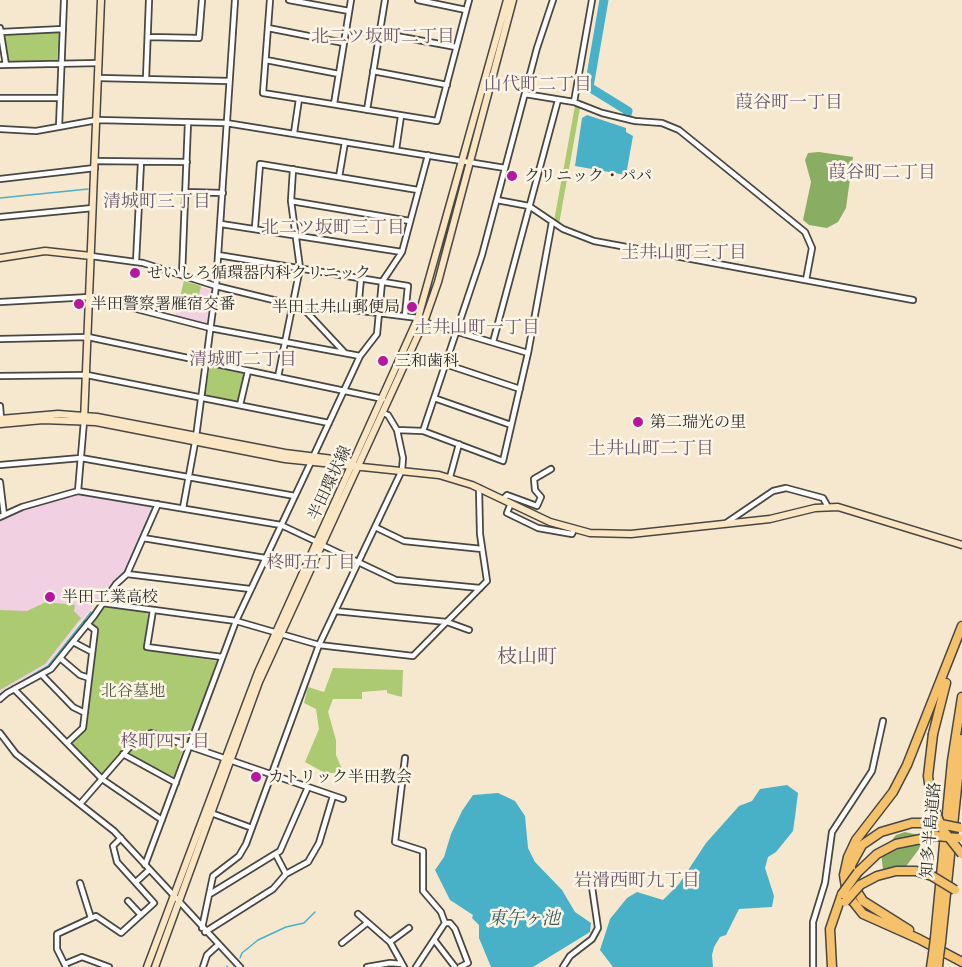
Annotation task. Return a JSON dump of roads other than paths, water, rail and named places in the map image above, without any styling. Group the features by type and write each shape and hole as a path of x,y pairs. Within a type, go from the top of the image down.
{"highway":[{"path":"962,626 907,765 893,792 856,840 848,857 844,875 847,894 863,914 940,955 962,963"},
{"path":"962,633 933,734 928,776 932,804 943,830 962,854"},
{"name":"知多半島道路","path":"946,867 952,760 962,697"},
{"name":"知多半島道路","path":"938,967 940,955 938,940 962,739"},
{"path":"940,955 869,906 856,892 850,876 855,855 874,836 901,825 936,823 961,829"},
{"path":"832,966 836,924 843,898 858,872 877,854 896,844 936,836 960,839"},
{"path":"843,898 877,876 896,871 916,871 932,876 959,892"},
{"name":"知多半島道路","path":"931,967 940,955"}],"main road":[{"path":"85,418 101,0"},
{"name":"半田環状線","path":"155,967 176,900 277,633 320,544 438,282 507,0"},
{"name":"半田環状線","path":"466,162 513,0"},
{"path":"0,258 45,251 91,256"},
{"name":"半田環状線","path":"356,465 383,413 421,320"},
{"path":"0,418 43,414 85,418 312,460 349,461 356,465 450,477 479,488 550,522 574,529 619,534 770,519 828,507 858,511 962,544"},
{"path":"0,424 85,418"},
{"name":"半田環状線","path":"147,967 211,813 228,759"}],"street":[{"path":"59,127 64,0"},
{"path":"146,79 149,0"},
{"path":"148,37 199,38 202,0"},
{"path":"183,508 196,440 216,286 224,193 226,123 235,0"},
{"path":"270,0 263,93 437,121 469,0"},
{"path":"289,0 349,11"},
{"path":"334,104 351,0"},
{"path":"367,110 385,0"},
{"path":"418,0 466,10"},
{"path":"423,431 497,200 553,0"},
{"path":"574,102 592,0"},
{"path":"268,28 344,43"},
{"path":"6,65 0,30 63,29"},
{"path":"380,33 456,47"},
{"path":"266,60 339,74"},
{"path":"0,66 99,63"},
{"path":"373,71 447,85"},
{"path":"99,78 229,81"},
{"path":"525,94 574,102 635,121 670,125 691,138 805,232 812,248 806,280"},
{"path":"0,98 60,98"},
{"path":"294,133 300,99"},
{"path":"492,342 558,100"},
{"path":"396,150 402,116"},
{"path":"0,129 36,131 97,120 226,123 505,168"},
{"path":"182,275 188,122"},
{"path":"339,177 345,142"},
{"path":"136,882 147,868 162,820 222,657 250,589 360,356 375,339 382,282 402,252 428,155"},
{"path":"96,160 187,162"},
{"path":"136,262 141,162"},
{"path":"255,227 260,164 418,189"},
{"path":"0,179 95,168"},
{"path":"278,377 300,268 291,201 293,169"},
{"path":"186,192 224,193"},
{"path":"497,200 529,206 572,234 606,244 913,300"},
{"path":"291,201 410,220"},
{"path":"0,217 93,208"},
{"path":"397,430 423,431 503,461 528,353 552,222"},
{"path":"221,224 255,227 402,252"},
{"path":"218,255 408,286 405,315"},
{"path":"91,256 136,262 216,286 302,307 405,315 528,353"},
{"path":"358,310 361,278"},
{"path":"0,302 90,297 210,328 360,356"},
{"path":"302,307 345,353"},
{"path":"0,339 88,337 384,399"},
{"path":"445,364 520,389"},
{"path":"240,405 248,371"},
{"path":"0,376 87,375 329,423"},
{"path":"434,398 511,425"},
{"path":"0,406 0,418"},
{"path":"203,930 215,873 239,856 252,828 319,645 402,470 403,458 397,430 388,415 383,413"},
{"path":"78,491 85,418"},
{"path":"450,477 459,444"},
{"path":"0,465 81,458 295,496"},
{"path":"503,499 507,495 537,506 541,497 535,490 534,479 551,469"},
{"path":"0,482 2,516 22,507 78,491 281,525 396,580 480,588"},
{"path":"102,603 236,621 319,645 413,656 487,581 482,549 479,488"},
{"path":"726,523 773,491 786,488 823,498 828,507"},
{"path":"511,503 507,513 538,528 572,534 574,529"},
{"path":"0,699 42,675 73,642 127,574 158,504"},
{"path":"375,527 404,541 482,549"},
{"path":"143,538 265,558"},
{"path":"127,574 250,589"},
{"path":"153,610 147,647 222,657"},
{"path":"335,611 447,622 469,630"},
{"path":"67,743 83,728 95,630 87,624"},
{"path":"73,642 92,652"},
{"path":"60,658 80,675 89,678"},
{"path":"42,675 73,706 85,713"},
{"path":"14,689 102,779 162,820"},
{"path":"813,967 811,942 813,922 825,883 832,832 873,771 884,721"},
{"path":"81,803 123,754 139,738 151,733 343,799"},
{"path":"0,734 16,754 81,803 121,838 203,930 240,967"},
{"path":"123,754 176,783"},
{"path":"405,758 395,842 423,851 423,891 441,912 445,923 416,967"},
{"path":"210,894 276,855 287,841 308,787"},
{"path":"203,930 273,889 286,874 304,866 314,853 333,796"},
{"path":"211,813 252,828"},
{"path":"109,967 82,957 65,965 57,949 57,934 96,916 122,933 154,903 117,862 113,846 121,838"},
{"path":"276,855 286,874"},
{"path":"80,883 92,918"},
{"path":"563,967 570,956 592,939 598,928 592,887"},
{"path":"128,901 141,915"},
{"path":"358,914 390,942 403,966"},
{"path":"342,943 368,923"},
{"path":"445,923 450,923 455,929 468,963 460,967"},
{"path":"390,942 409,928"},
{"path":"435,941 455,967"},
{"path":"203,967 207,955 218,945"},
{"path":"367,967 390,963 403,966"}],"water":[{"path":"587,115 626,128 626,132 633,136 626,175 575,166 582,118"},
{"path":"787,785 798,793 793,831 776,852 768,857 765,868 774,896 772,907 739,909 726,935 720,937 714,947 713,967 613,967 600,950 610,919 627,898 637,892 663,900 679,884 706,843 739,806 752,801 760,789"},
{"name":"東午ヶ池","path":"498,793 515,801 525,816 528,848 535,862 562,890 575,912 591,923 590,932 533,967 491,967 479,938 479,925 472,918 473,915 450,900 435,870 444,857 451,834 462,811 473,795"}],"waterway":[{"path":"604,0 589,87 628,111 627,115"},
{"path":"0,198 88,189"},
{"path":"98,600 125,571 152,509"},
{"path":"0,694 48,666 91,612"},
{"path":"240,958 242,953 258,940 286,927 304,923 315,912"}],"place":[{"name":"クリニック・パパ","path":"512,176"},
{"name":"せいしろ循環器内科クリニック","path":"135,273"},
{"name":"半田警察署雁宿交番","path":"79,304"},
{"name":"半田土井山郵便局","path":"412,307"},
{"name":"三和歯科","path":"383,361"},
{"name":"第二瑞光の里","path":"638,422"},
{"name":"半田工業高校","path":"50,597"},
{"name":"カトリック半田教会","path":"256,777"}],"district":[{"name":"北二ツ坂町二丁目","path":"383,37"},
{"name":"山代町二丁目","path":"538,85"},
{"name":"葭谷町一丁目","path":"789,103"},
{"name":"葭谷町二丁目","path":"882,173"},
{"name":"清城町三丁目","path":"157,202"},
{"name":"北二ツ坂町三丁目","path":"333,228"},
{"name":"土井山町三丁目","path":"684,253"},
{"name":"土井山町一丁目","path":"477,328"},
{"name":"清城町二丁目","path":"243,360"},
{"name":"土井山町二丁目","path":"651,449"},
{"name":"柊町五丁目","path":"311,563"},
{"name":"枝山町","path":"527,657"},
{"name":"柊町四丁目","path":"165,742"},
{"name":"岩滑西町九丁目","path":"637,881"}],"park label":[{"name":"北谷墓地","path":"133,691"}]}
